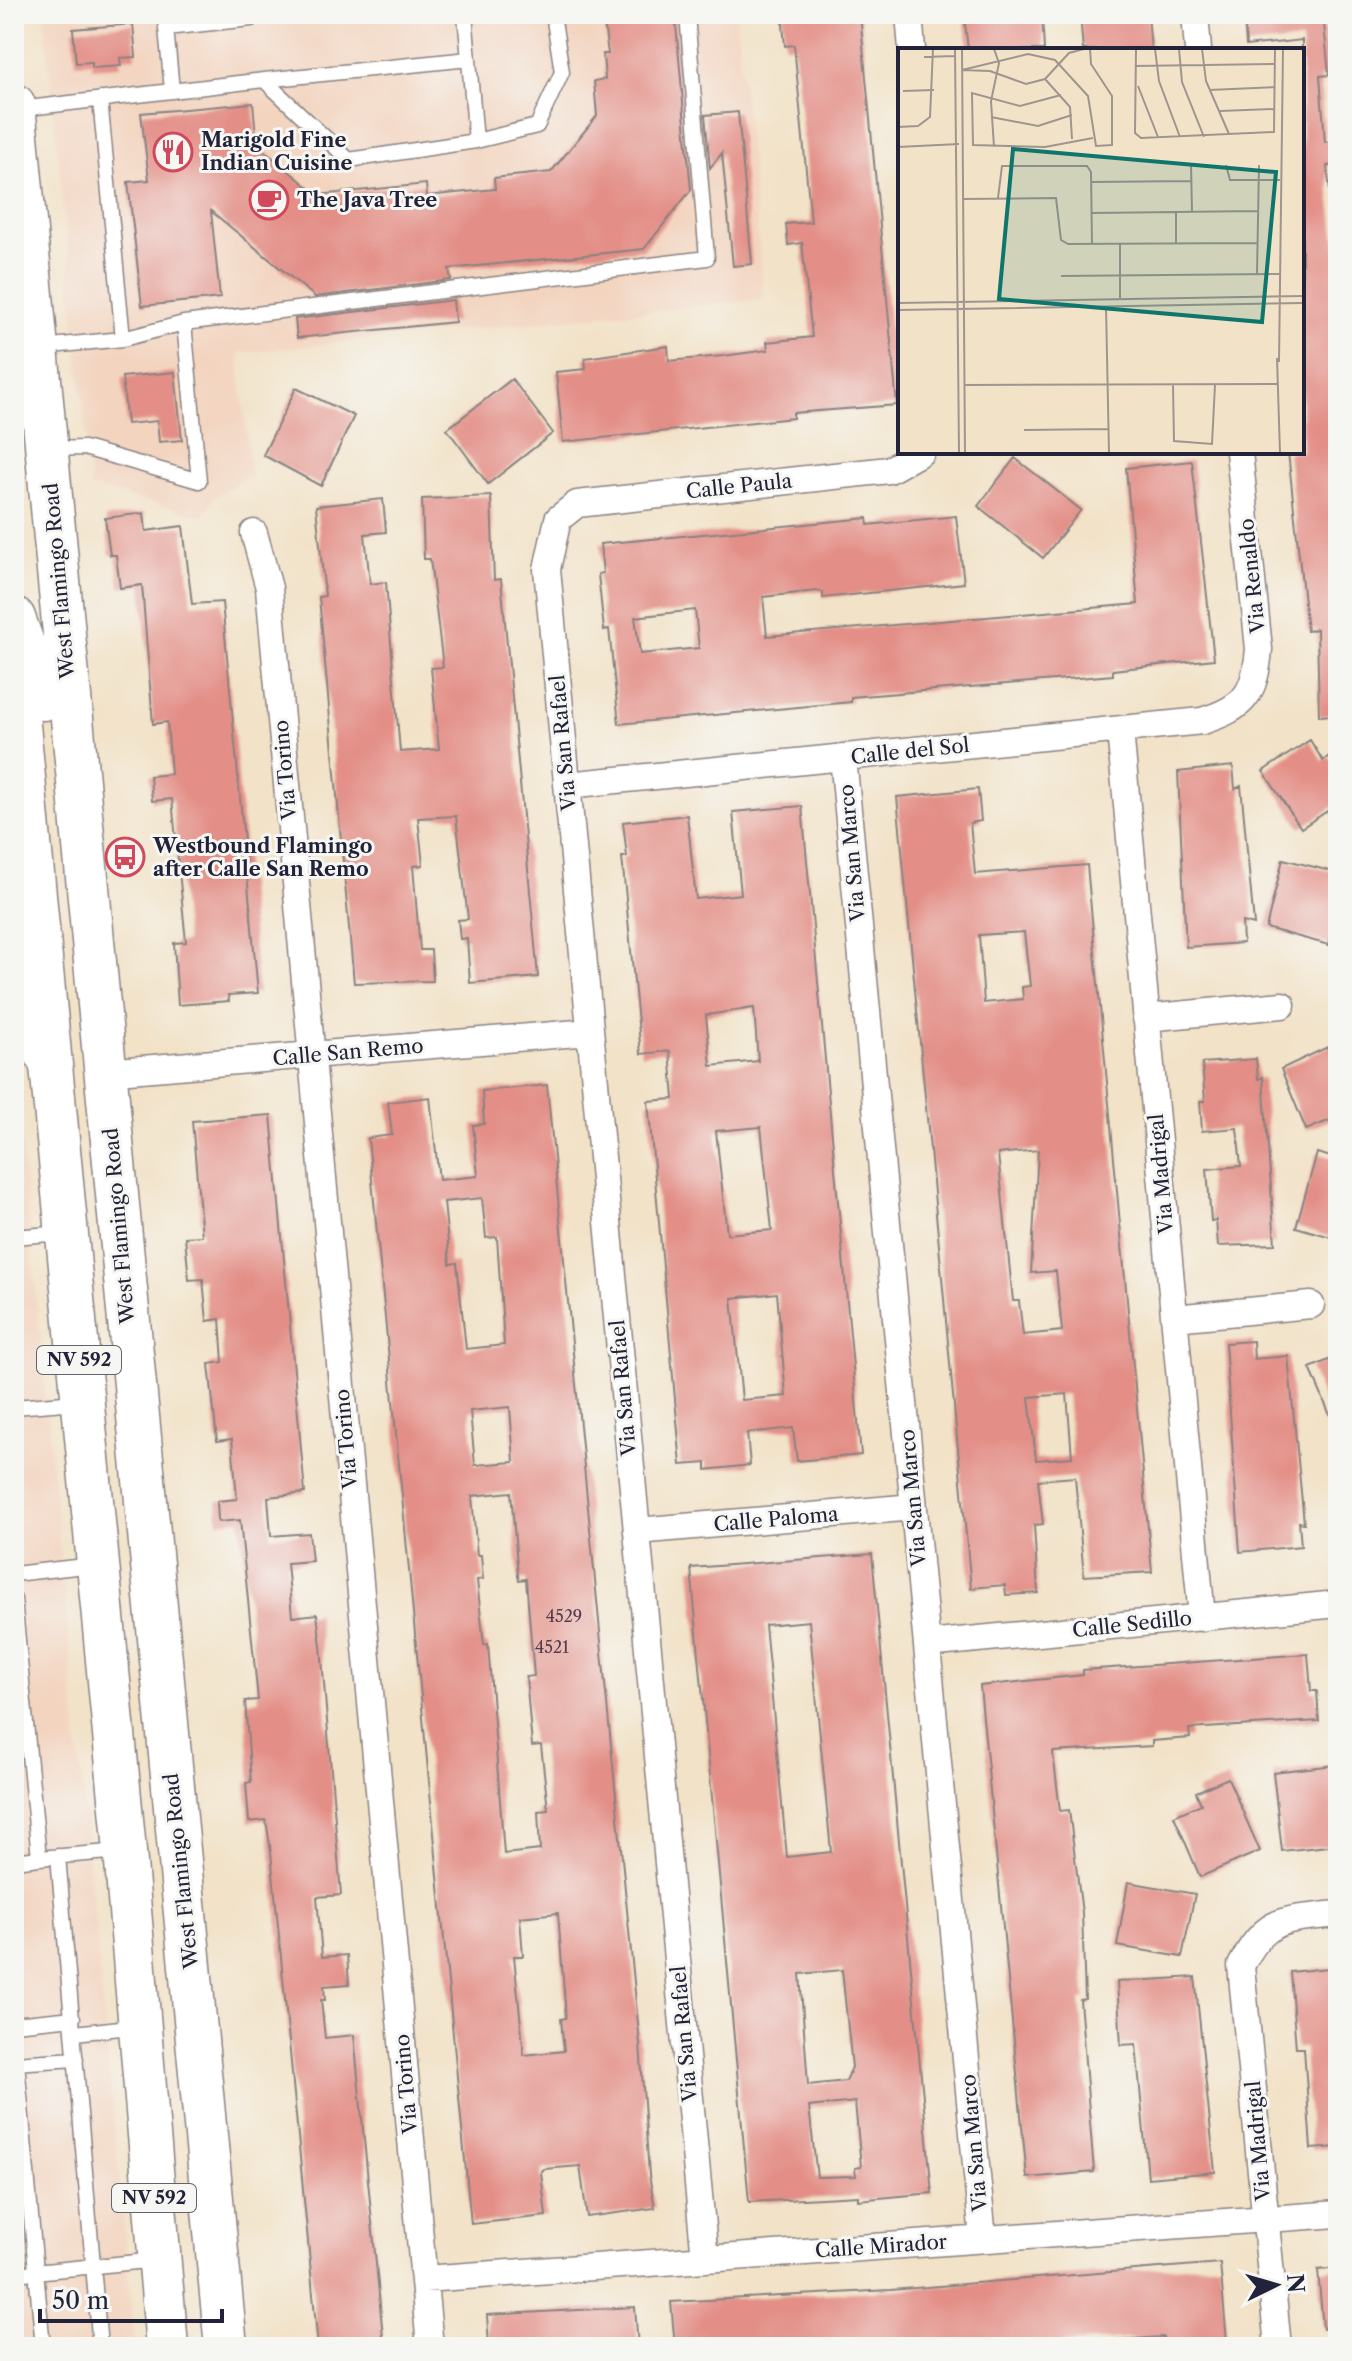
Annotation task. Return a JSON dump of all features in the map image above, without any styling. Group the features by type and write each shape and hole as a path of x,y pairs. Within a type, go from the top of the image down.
{"main road":[{"name":"West Flamingo Road","path":"14,107 26,337 49,469 226,2347"},
{"path":"14,398 20,438 49,469"},
{"path":"14,618 43,691 54,797 71,812 81,814"},
{"name":"NV 592","path":"15,690 27,956 52,1074 125,1851 167,2347"},
{"path":"27,956 57,966 71,995 76,1031 105,1072"},
{"path":"83,1401 111,1442 121,1528 128,1543 150,1558"},
{"path":"98,1564 119,1566 125,1573 131,1601 147,1748 176,1827"}],"street":[{"path":"909,14 912,48"},
{"path":"1195,14 1198,48"},
{"name":"Calle Paula","path":"558,519 577,504 889,470 917,454"},
{"name":"Via Renaldo","path":"1239,454 1259,649 1257,675 1247,698"},
{"name":"Via San Rafael","path":"558,519 547,569 705,2259"},
{"name":"Via Torino","path":"254,533 269,588 430,2347"},
{"name":"Calle del Sol","path":"567,785 1202,721 1228,713 1247,698"},
{"name":"Via Madrigal","path":"1120,730 1202,1618"},
{"name":"Via San Marco","path":"843,757 983,2239"},
{"path":"1146,1018 1282,1005"},
{"path":"14,1007 35,1033 52,1074"},
{"name":"Calle San Remo","path":"105,1072 590,1032"},
{"path":"1174,1318 1311,1305"},
{"name":"Calle Paloma","path":"637,1531 914,1507"},
{"name":"Calle Sedillo","path":"927,1644 1338,1604"},
{"name":"Via Madrigal","path":"1278,2347 1241,1966 1255,1938 1275,1922 1338,1914"},
{"name":"Calle Mirador","path":"424,2279 1338,2214"}],"lane":[{"path":"172,90 168,21 251,19 251,14"},
{"path":"465,14 476,141"},
{"path":"264,80 349,160 476,141 537,126 562,72 553,14"},
{"path":"26,337 123,339 184,323 707,258 687,14"},
{"path":"14,107 469,59"},
{"path":"100,99 123,339"},
{"path":"49,469 84,448 199,481 184,323"},
{"path":"14,1237 67,1232"},
{"path":"14,1407 83,1401"},
{"path":"14,1574 98,1564"},
{"path":"14,1602 21,1749 39,1858"},
{"path":"14,1861 125,1851"},
{"path":"58,1856 100,2347"},
{"path":"14,2024 139,2026"},
{"path":"43,2347 15,2063 76,2059"},
{"path":"14,2274 160,2260"}],"shaded area":[{"path":"44,14 736,14 764,299 238,353 251,475 214,497 204,516 91,487"},
{"path":"14,1061 135,2347 14,2347"}],"building":[{"path":"603,14 675,14 691,190 644,249 449,269 451,280 315,297 211,211 220,298 142,306 128,182 149,180 141,113 253,103 257,145 318,195 426,184 427,196 495,189 494,178 551,172 597,116 594,81 605,79 603,54 608,54"},
{"path":"782,14 860,14 897,405 793,413 793,418 563,442 556,372 586,369 585,358 668,346 669,361 768,350 767,342 812,337 802,243 788,245 786,224 811,222 794,45 785,46"},
{"path":"964,14 1042,14 1044,48 968,48"},
{"path":"1080,14 1148,14 1151,48 1083,48"},
{"path":"1244,14 1323,14 1329,75 1320,76 1325,142 1338,141 1338,165 1327,166 1338,257 1338,715 1319,716 1317,629 1307,631 1288,454 1304,454 1304,48 1302,40 1246,46"},
{"path":"133,24 136,57 120,58 121,66 92,68 92,62 76,63 73,29"},
{"path":"738,112 752,264 733,266 722,153 710,168 705,115"},
{"path":"453,300 455,322 297,338 295,319"},
{"path":"175,372 182,440 159,442 157,421 127,424 122,377"},
{"path":"512,379 553,433 488,484 447,429"},
{"path":"296,388 354,416 321,486 263,455"},
{"path":"1015,458 1081,510 1043,558 978,506"},
{"path":"1192,461 1214,659 1113,670 1113,675 851,697 851,702 619,724 609,629 604,630 598,574 603,573 600,544 867,518 868,525 956,516 964,583 823,598 823,592 817,591 763,597 767,636 1138,604 1126,468","holes":["695,610 699,648 640,654 635,617"]},
{"path":"491,496 494,580 501,579 538,977 470,983 467,938 460,939 458,920 468,919 456,816 418,818 423,865 413,866 420,950 431,950 433,981 354,983 319,597 325,596 316,506 383,499 386,532 365,534 370,584 386,582 400,752 439,749 431,668 443,667 430,559 424,559 422,499"},
{"path":"144,513 146,531 183,526 192,604 222,602 258,993 228,995 229,1001 178,1005 174,943 186,942 172,799 152,801 150,776 171,774 167,722 153,724 142,585 120,588 116,555 110,555 105,518"},
{"path":"1310,740 1323,761 1329,756 1338,770 1338,804 1301,828 1263,771"},
{"path":"1233,766 1235,789 1241,786 1254,925 1242,922 1243,943 1186,947 1178,772"},
{"path":"978,789 981,821 970,823 975,874 1087,865 1152,1572 1084,1576 1075,1477 1038,1480 1043,1524 1034,1525 1038,1593 1006,1595 1005,1585 971,1588 897,797","holes":["1024,932 1030,986 1022,987 1023,999 984,1003 979,935","1038,1150 1031,1273 1056,1271 1062,1331 1023,1335 1019,1301 1013,1301 998,1154","1067,1394 1072,1457 1036,1460 1029,1397"]},
{"path":"802,806 861,1455 797,1461 793,1428 747,1433 750,1465 706,1470 706,1463 681,1465 648,1101 674,1099 670,1051 641,1054 622,857 627,857 623,822 687,815 696,899 741,894 733,812","holes":["754,1008 758,1061 711,1066 706,1015","761,1127 772,1230 727,1234 716,1131","777,1293 786,1396 742,1400 732,1298"]},
{"path":"1283,859 1338,873 1338,908 1329,945 1266,928"},
{"path":"1338,1042 1338,1117 1306,1130 1281,1069"},
{"path":"1256,1059 1258,1079 1263,1077 1275,1244 1218,1246 1216,1220 1211,1221 1207,1169 1241,1166 1237,1128 1202,1131 1200,1101 1205,1101 1202,1063"},
{"path":"547,1085 640,2044 649,2175 655,2208 587,2217 580,2166 544,2169 541,2172 546,2216 471,2224 368,1138 392,1135 388,1102 430,1097 439,1180 478,1176 473,1125 484,1124 482,1091","holes":["482,1198 486,1238 497,1237 504,1345 466,1349 457,1263 450,1264 444,1202","510,1407 514,1462 475,1465 470,1411","511,1492 518,1576 519,1580 526,1579 534,1676 526,1677 532,1746 541,1745 548,1810 538,1811 540,1850 504,1854 488,1644 484,1645 477,1580 483,1579 481,1555 477,1555 472,1496","558,1913 566,2018 561,2019 564,2051 524,2055 514,1956 523,1956 520,1917"]},
{"path":"271,1115 305,1493 268,1497 271,1536 309,1533 312,1561 287,1563 292,1617 317,1614 321,1646 341,1895 317,1897 322,1957 347,1955 349,1984 324,1986 325,2000 321,2000 325,2038 354,2035 384,2347 318,2347 271,1852 266,1820 249,1822 246,1783 251,1782 245,1701 258,1700 240,1520 218,1522 217,1501 237,1499 232,1439 217,1441 209,1364 223,1362 220,1319 207,1321 203,1279 189,1280 185,1237 202,1236 192,1121"},
{"path":"1317,1153 1338,1159 1338,1239 1296,1227"},
{"path":"1253,1341 1254,1359 1288,1356 1304,1523 1299,1522 1301,1546 1240,1552 1225,1343"},
{"path":"1338,1356 1338,1434 1310,1368"},
{"path":"872,1554 932,2193 858,2200 858,2196 749,2202 691,1568","holes":["809,1621 831,1852 787,1857 765,1625","842,1970 852,2067 846,2081 808,2085 800,1974","855,2102 861,2167 855,2168 856,2176 817,2177 809,2107"]},
{"path":"1308,1654 1311,1691 1317,1691 1319,1721 1189,1729 1190,1738 1152,1741 1152,1746 1053,1752 1060,1811 1069,1810 1082,1913 1085,1999 1080,2000 1094,2172 1027,2178 980,1686 1083,1675 1083,1670"},
{"path":"1335,1765 1338,1805 1333,1806 1337,1845 1282,1851 1273,1772"},
{"path":"1228,1778 1260,1851 1200,1877 1174,1816 1201,1804 1196,1792"},
{"path":"1128,1882 1195,1894 1182,1957 1117,1946"},
{"path":"1338,1967 1338,2147 1311,2149 1304,2048 1296,2048 1290,1972"},
{"path":"1195,1977 1215,2172 1148,2178 1136,2044 1121,2045 1117,1982"},
{"path":"1220,2263 1227,2342 1164,2347 1163,2337 998,2347 675,2347 671,2302 891,2290"},
{"path":"1338,2268 1338,2328 1323,2329 1318,2270"},
{"path":"635,2307 638,2347 489,2347 487,2315"}],"place":[{"name":"Marigold Fine Indian Cuisine","path":"173,152"},
{"name":"The Java Tree","path":"269,200"},
{"name":"Westbound Flamingo after Calle San Remo","path":"125,857"}]}
